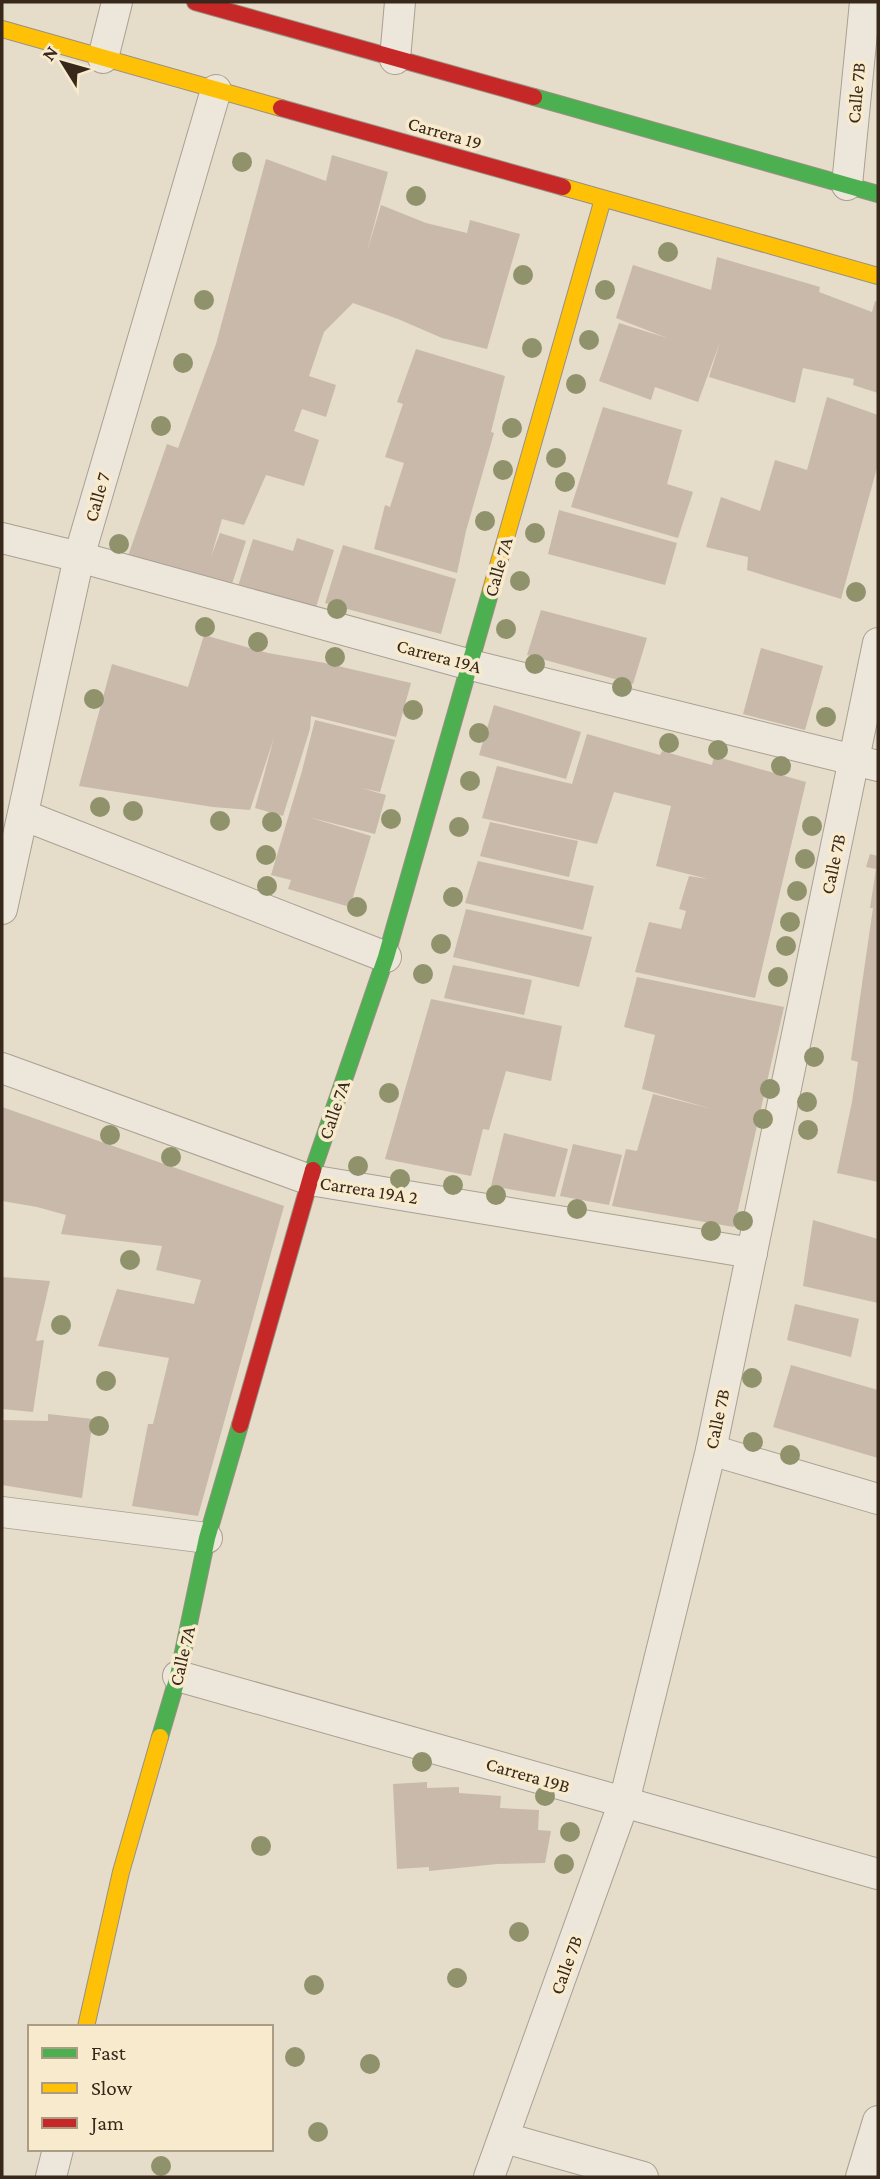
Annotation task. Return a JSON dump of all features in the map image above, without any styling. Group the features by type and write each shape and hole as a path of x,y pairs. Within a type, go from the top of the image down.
{"main road":[{"path":"195,2 878,194"},
{"name":"Carrera 19","path":"2,29 878,276"},
{"name":"Calle 7A","path":"86,2025 121,1872 178,1676 207,1538 310,1180 386,957 603,199"}],"street":[{"path":"103,58 117,2"},
{"path":"395,59 400,2"},
{"name":"Calle 7B","path":"847,185 864,2"},
{"name":"Calle 7","path":"2,909 79,557 216,90"},
{"name":"Carrera 19A","path":"2,538 471,665 866,764"},
{"name":"Calle 7B","path":"489,2177 624,1802 711,1450 752,1253 866,764 878,643"},
{"path":"23,815 386,957"},
{"name":"Carrera 19A 2","path":"2,1068 310,1180 752,1253"},
{"path":"711,1450 878,1499"},
{"path":"2,1512 207,1538"},
{"name":"Carrera 19B","path":"178,1676 878,1874"},
{"path":"861,2177 878,2121"},
{"path":"505,2138 643,2177"},
{"path":"51,2177 58,2151"}],"building":[{"path":"332,155 388,172 367,252 381,205 426,223 467,233 470,220 520,234 487,349 442,338 353,303 324,332 309,376 336,385 326,417 302,409 294,431 319,440 304,486 266,475 244,525 222,519 211,557 220,533 246,541 232,584 128,556 167,444 178,448 216,344 266,159 326,181"},
{"path":"717,257 820,287 819,292 872,312 875,301 878,302 878,393 853,385 854,379 803,368 795,403 709,377 720,342 698,402 655,387 651,400 599,381 619,323 667,338 616,318 633,265 711,290"},
{"path":"416,349 505,376 491,432 494,433 457,573 374,549 385,505 390,507 404,463 385,457 403,404 397,402"},
{"path":"827,397 878,415 878,464 841,599 747,570 748,557 706,547 721,497 760,511 775,460 807,470"},
{"path":"603,407 682,430 667,484 693,492 678,538 571,507"},
{"path":"559,510 677,543 665,585 548,554"},
{"path":"297,538 334,550 316,607 238,586 253,539 293,551"},
{"path":"343,545 456,579 441,634 325,603"},
{"path":"541,610 647,638 633,684 527,655"},
{"path":"204,635 268,653 411,683 396,737 311,716 310,729 283,816 255,808 274,738 250,810 213,807 79,786 112,664 188,687"},
{"path":"761,648 823,666 805,730 743,714"},
{"path":"494,705 581,732 566,779 479,755"},
{"path":"315,720 395,740 380,792 361,788 386,795 375,834 308,817 371,836 350,907 288,889 291,880 271,875"},
{"path":"587,734 660,755 662,751 712,765 714,756 806,782 755,998 635,972 649,922 681,929 686,911 679,909 689,876 708,879 656,866 671,806 614,792 597,844 482,818 497,766 572,784"},
{"path":"490,822 578,841 569,877 480,856"},
{"path":"870,854 878,856 878,1182 837,1173 858,1062 851,1060 873,908 870,908 876,869 866,867"},
{"path":"478,861 594,886 583,930 465,903"},
{"path":"466,909 592,937 579,987 453,957"},
{"path":"453,965 532,980 524,1015 444,998"},
{"path":"637,977 784,1007 734,1227 612,1206 626,1149 637,1151 653,1094 712,1109 642,1089 655,1035 624,1027"},
{"path":"431,999 562,1026 551,1081 506,1071 489,1130 483,1129 471,1176 385,1159"},
{"path":"2,1107 284,1206 198,1516 132,1506 148,1424 153,1424 169,1358 98,1346 117,1289 194,1304 201,1280 156,1270 162,1246 61,1234 66,1215 2,1201"},
{"path":"504,1133 568,1149 555,1197 491,1186"},
{"path":"573,1144 622,1155 609,1205 560,1196"},
{"path":"813,1220 878,1239 878,1303 803,1286"},
{"path":"2,1277 50,1281 36,1341 44,1340 33,1412 2,1409"},
{"path":"795,1304 859,1319 851,1357 787,1340"},
{"path":"791,1365 878,1390 878,1458 773,1427"},
{"path":"48,1414 93,1419 82,1498 2,1485 2,1420 48,1421"},
{"path":"427,1782 427,1788 459,1787 459,1793 501,1796 500,1808 539,1810 538,1830 551,1831 545,1863 497,1864 429,1871 429,1867 397,1869 393,1784"}],"traffic: fast":[{"path":"534,97 878,194"},
{"path":"313,1170 386,957 491,590"},
{"path":"160,1737 178,1676 207,1538 240,1425"}],"traffic: slow":[{"path":"2,29 281,108"},
{"path":"563,187 878,276"},
{"path":"491,590 603,199"},
{"path":"86,2025 121,1872 160,1737"}],"traffic: jam":[{"path":"195,2 534,97"},
{"path":"281,108 563,187"},
{"path":"240,1425 313,1170"}]}
